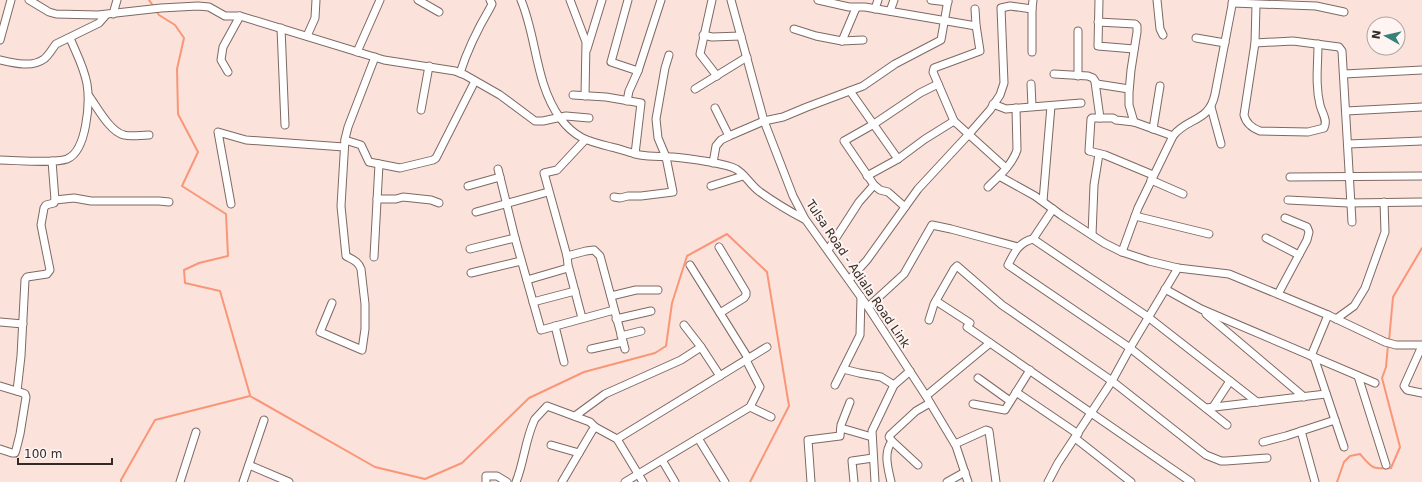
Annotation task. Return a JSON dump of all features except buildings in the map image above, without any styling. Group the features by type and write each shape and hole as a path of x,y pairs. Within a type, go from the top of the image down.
{"street":[{"path":"0,40 11,0"},
{"path":"29,0 49,12 56,14 109,14 201,3 225,16 240,16 384,60 429,66 460,73 500,95 535,121 543,121 566,116 590,118"},
{"path":"0,60 15,64 30,64 44,59 56,44 99,23 109,14 117,0"},
{"path":"307,36 315,18 316,0"},
{"path":"357,52 380,0"},
{"path":"418,0 438,12"},
{"path":"460,73 469,47 492,4 490,0"},
{"path":"521,0 527,15 540,75 553,105 570,130 593,144 612,147 635,154 721,164 736,170 759,191 781,206 805,219"},
{"path":"570,0 586,42 586,96"},
{"path":"587,51 602,0"},
{"path":"628,0 611,62 638,71"},
{"path":"627,101 629,91 638,71 661,0"},
{"path":"712,0 700,54 717,76"},
{"name":"Tulsa Road - Adiala Road Link","path":"731,0 764,121 793,196 805,219 868,307 926,396 955,444 968,482"},
{"path":"818,0 848,7 864,7 976,26"},
{"path":"875,9 878,0"},
{"path":"890,12 894,0"},
{"path":"713,163 716,146 721,140 764,121 783,117 863,86 895,64 941,40 946,21 948,1 931,0"},
{"path":"1032,52 1033,0"},
{"path":"1099,0 1098,46 1134,49"},
{"path":"1157,0 1160,29 1163,35"},
{"path":"1221,144 1211,107 1233,2 1256,5 1316,6 1344,12"},
{"path":"849,280 867,260 918,188 969,134 990,110 1000,95 1004,83 1001,8 1016,4 1032,10"},
{"path":"1256,5 1255,43 1244,115 1251,126 1260,131 1308,132 1324,128 1326,125 1320,106 1316,71 1318,44"},
{"path":"842,41 856,8"},
{"path":"975,9 980,50 934,68 933,72 954,121 1006,168"},
{"path":"228,72 221,60 223,47 240,16"},
{"path":"1098,22 1135,24 1137,26 1129,89 1129,105 1134,122"},
{"path":"281,28 285,125"},
{"path":"794,29 816,36 842,41 862,40"},
{"path":"1078,31 1078,76"},
{"path":"703,35 712,37 741,36"},
{"path":"0,160 65,160 71,157 78,150 83,136 89,96 84,73 70,38"},
{"path":"1196,38 1225,43"},
{"path":"1255,43 1293,41 1341,49 1351,177 1352,222"},
{"path":"614,197 620,198 673,192 666,157 658,138 656,119 665,68 669,55"},
{"path":"332,303 320,332 362,350 365,329 365,304 361,269 356,261 346,256 341,206 345,144 348,127 375,57"},
{"path":"695,90 746,57"},
{"path":"421,110 429,66"},
{"path":"1344,74 1422,70"},
{"path":"1054,74 1091,77 1098,84 1129,89"},
{"path":"231,204 218,132 246,140 361,145 368,162 400,168 436,158 475,81"},
{"path":"1095,82 1100,118"},
{"path":"905,207 888,192 880,190 874,185 844,141 874,124 920,93 938,84"},
{"path":"1031,84 1032,106"},
{"path":"1153,129 1160,86"},
{"path":"850,91 898,159"},
{"path":"573,95 640,102 641,105 635,154"},
{"path":"89,96 112,128 119,133 124,135 149,135"},
{"path":"993,104 1006,109 1081,102"},
{"path":"1042,201 1051,106"},
{"path":"1122,252 1135,216 1176,131 1206,113 1211,107"},
{"path":"1346,111 1422,107"},
{"path":"714,108 729,136"},
{"path":"988,187 1006,168 1017,150 1016,108"},
{"path":"1173,136 1134,122 1116,120 1113,118 1092,118 1088,148 1091,152 1099,154 1152,178 1183,194"},
{"path":"867,176 898,159 925,138 954,121"},
{"path":"582,318 568,268 567,256 548,192 544,173 557,170 585,140"},
{"path":"1348,144 1422,141"},
{"path":"1092,235 1094,185 1099,154"},
{"path":"52,161 55,200"},
{"path":"374,257 379,164"},
{"path":"498,169 521,261 541,330 614,310"},
{"path":"711,186 743,176"},
{"path":"999,176 1042,201 1104,243 1122,252 1149,261 1178,268 1229,274 1328,315 1385,342 1422,346 1404,386 1407,390 1422,393"},
{"path":"1290,176 1422,176"},
{"path":"468,186 500,177"},
{"path":"828,250 859,202 874,185"},
{"path":"476,212 548,192"},
{"path":"377,199 396,199 403,197 431,200 439,203"},
{"path":"17,391 22,356 25,280 27,277 47,274 50,270 41,225 44,208 46,205 54,203 55,200 74,198 91,201 169,202"},
{"path":"1288,200 1352,203 1422,202"},
{"path":"1336,319 1354,306 1365,288 1385,232 1384,202"},
{"path":"1033,240 1053,209"},
{"path":"1135,216 1209,234"},
{"path":"1278,294 1308,235 1308,228 1285,218"},
{"path":"868,307 904,274 932,225 951,228 1018,247"},
{"path":"470,249 515,238"},
{"path":"1266,238 1299,255"},
{"path":"1227,425 1209,408 1130,348 1008,265 1018,247 1027,240 1033,240 1148,317 1257,402"},
{"path":"719,247 746,292 744,298 720,313"},
{"path":"567,256 594,250 600,256 623,342"},
{"path":"471,273 521,261"},
{"path":"625,482 750,407 760,388 747,359 690,265"},
{"path":"928,320 936,301 957,266 1002,305 1112,381 1206,455 1221,461 1267,458"},
{"path":"527,280 568,268"},
{"path":"1048,482 1058,463 1112,381 1178,268"},
{"path":"1165,289 1201,309 1376,383"},
{"path":"611,296 636,290 658,290"},
{"path":"533,302 575,291"},
{"path":"835,386 860,335 861,297"},
{"path":"936,301 970,322 968,327 990,343 1191,482"},
{"path":"1201,309 1304,396"},
{"path":"616,319 651,311"},
{"path":"1328,315 1313,356 1344,447"},
{"path":"0,322 23,324"},
{"path":"684,325 701,347 720,376"},
{"path":"555,326 564,362"},
{"path":"591,349 623,342 641,331"},
{"path":"926,396 990,343"},
{"path":"616,439 767,346"},
{"path":"575,416 605,394 681,360 701,347"},
{"path":"844,369 859,374 881,377 894,385"},
{"path":"973,404 1003,410 1030,370"},
{"path":"875,482 872,431 894,385 910,371"},
{"path":"1358,376 1386,465"},
{"path":"978,378 1010,401"},
{"path":"1209,408 1230,381"},
{"path":"0,386 25,394 26,397 20,434 15,453 12,454 0,449"},
{"path":"1016,392 1076,436 1131,482"},
{"path":"1209,408 1326,394"},
{"path":"811,482 808,440 840,436 841,428 850,402"},
{"path":"918,464 890,439 890,434 916,410 930,403"},
{"path":"516,482 534,420 547,406 590,422 595,427 616,439 643,482"},
{"path":"750,407 771,417"},
{"path":"243,482 264,420"},
{"path":"1263,442 1301,432 1335,420"},
{"path":"562,482 595,427"},
{"path":"841,428 872,437"},
{"path":"955,444 986,430 989,431 996,482"},
{"path":"180,482 196,432"},
{"path":"1301,432 1315,482"},
{"path":"698,438 725,482"},
{"path":"891,482 886,453 888,446 892,441"},
{"path":"551,445 579,453"},
{"path":"854,482 852,461 873,458"},
{"path":"662,460 675,482"},
{"path":"249,465 289,482"},
{"path":"947,482 965,472"},
{"path":"486,482 486,476 497,476 507,482"}],"waterway":[{"path":"149,0 154,7"},
{"path":"156,11 159,15 175,25 184,38 177,69 178,114 198,152 182,186 226,214 228,256 199,263 184,270 185,283 220,291 250,395"},
{"path":"121,482 155,420 250,396 375,467 425,479 462,463 529,398 584,372 655,353 666,346 672,303 687,256 727,234 767,272 789,406 750,482"},
{"path":"1389,341 1393,297 1422,248"},
{"path":"1337,482 1344,462 1350,456 1360,454 1373,467 1391,468 1400,447 1382,378 1386,367 1388,345"}]}
